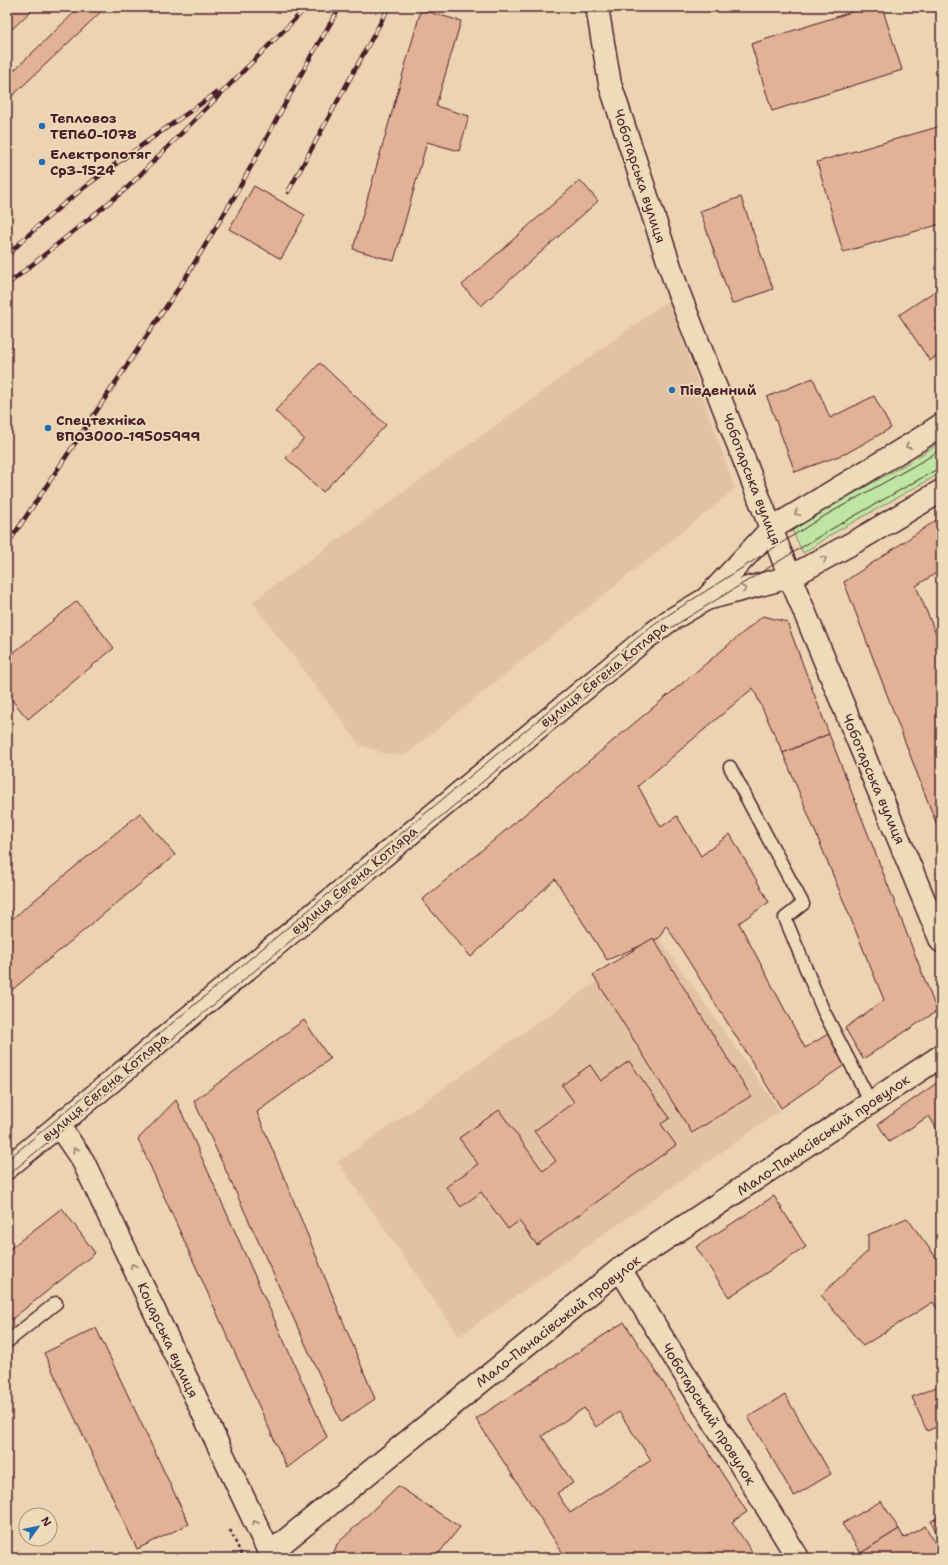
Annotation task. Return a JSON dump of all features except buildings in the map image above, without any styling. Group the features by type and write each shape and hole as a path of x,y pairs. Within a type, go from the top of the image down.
{"street":[{"name":"Чоботарська вулиця","path":"597,7 610,84 676,284 790,577 941,941"},
{"name":"вулиця Євгена Котляра","path":"706,599 771,529 941,425"},
{"name":"вулиця Євгена Котляра","path":"7,1168 644,639 669,621 706,599 790,577 860,539 941,491"},
{"name":"Мало-Панасівський провулок","path":"271,1556 620,1269 941,1056"},
{"name":"Коцарська вулиця","path":"59,1126 83,1161 271,1556"},
{"name":"Чоботарський провулок","path":"620,1269 798,1558"}],"lane":[{"path":"730,767 803,904 785,918 823,1010 871,1103"},
{"path":"7,1342 56,1302"}],"shaded area":[{"path":"669,300 735,489 405,755 386,754 360,745 252,602"},
{"path":"659,938 780,1111 459,1336 338,1162"}],"green space":[{"path":"941,442 941,473 830,535 803,553 792,530"}],"tram line":[{"path":"7,1160 654,624 819,519 926,459 941,449"},
{"path":"7,1176 661,634 828,531 941,467"}],"railway":[{"path":"7,285 127,188 307,7"},
{"path":"9,542 186,277 236,194 310,58 340,7"},
{"path":"288,192 389,7"},
{"path":"7,256 55,211 81,190 216,93"}],"place":[{"name":"Тепловоз ТЕП60-1078","path":"42,126"},
{"name":"Електропотяг Ср3-1524","path":"42,162"},
{"name":"Південний","path":"672,390"},
{"name":"Спецтехніка ВПО3000-19505999","path":"48,428"}]}
